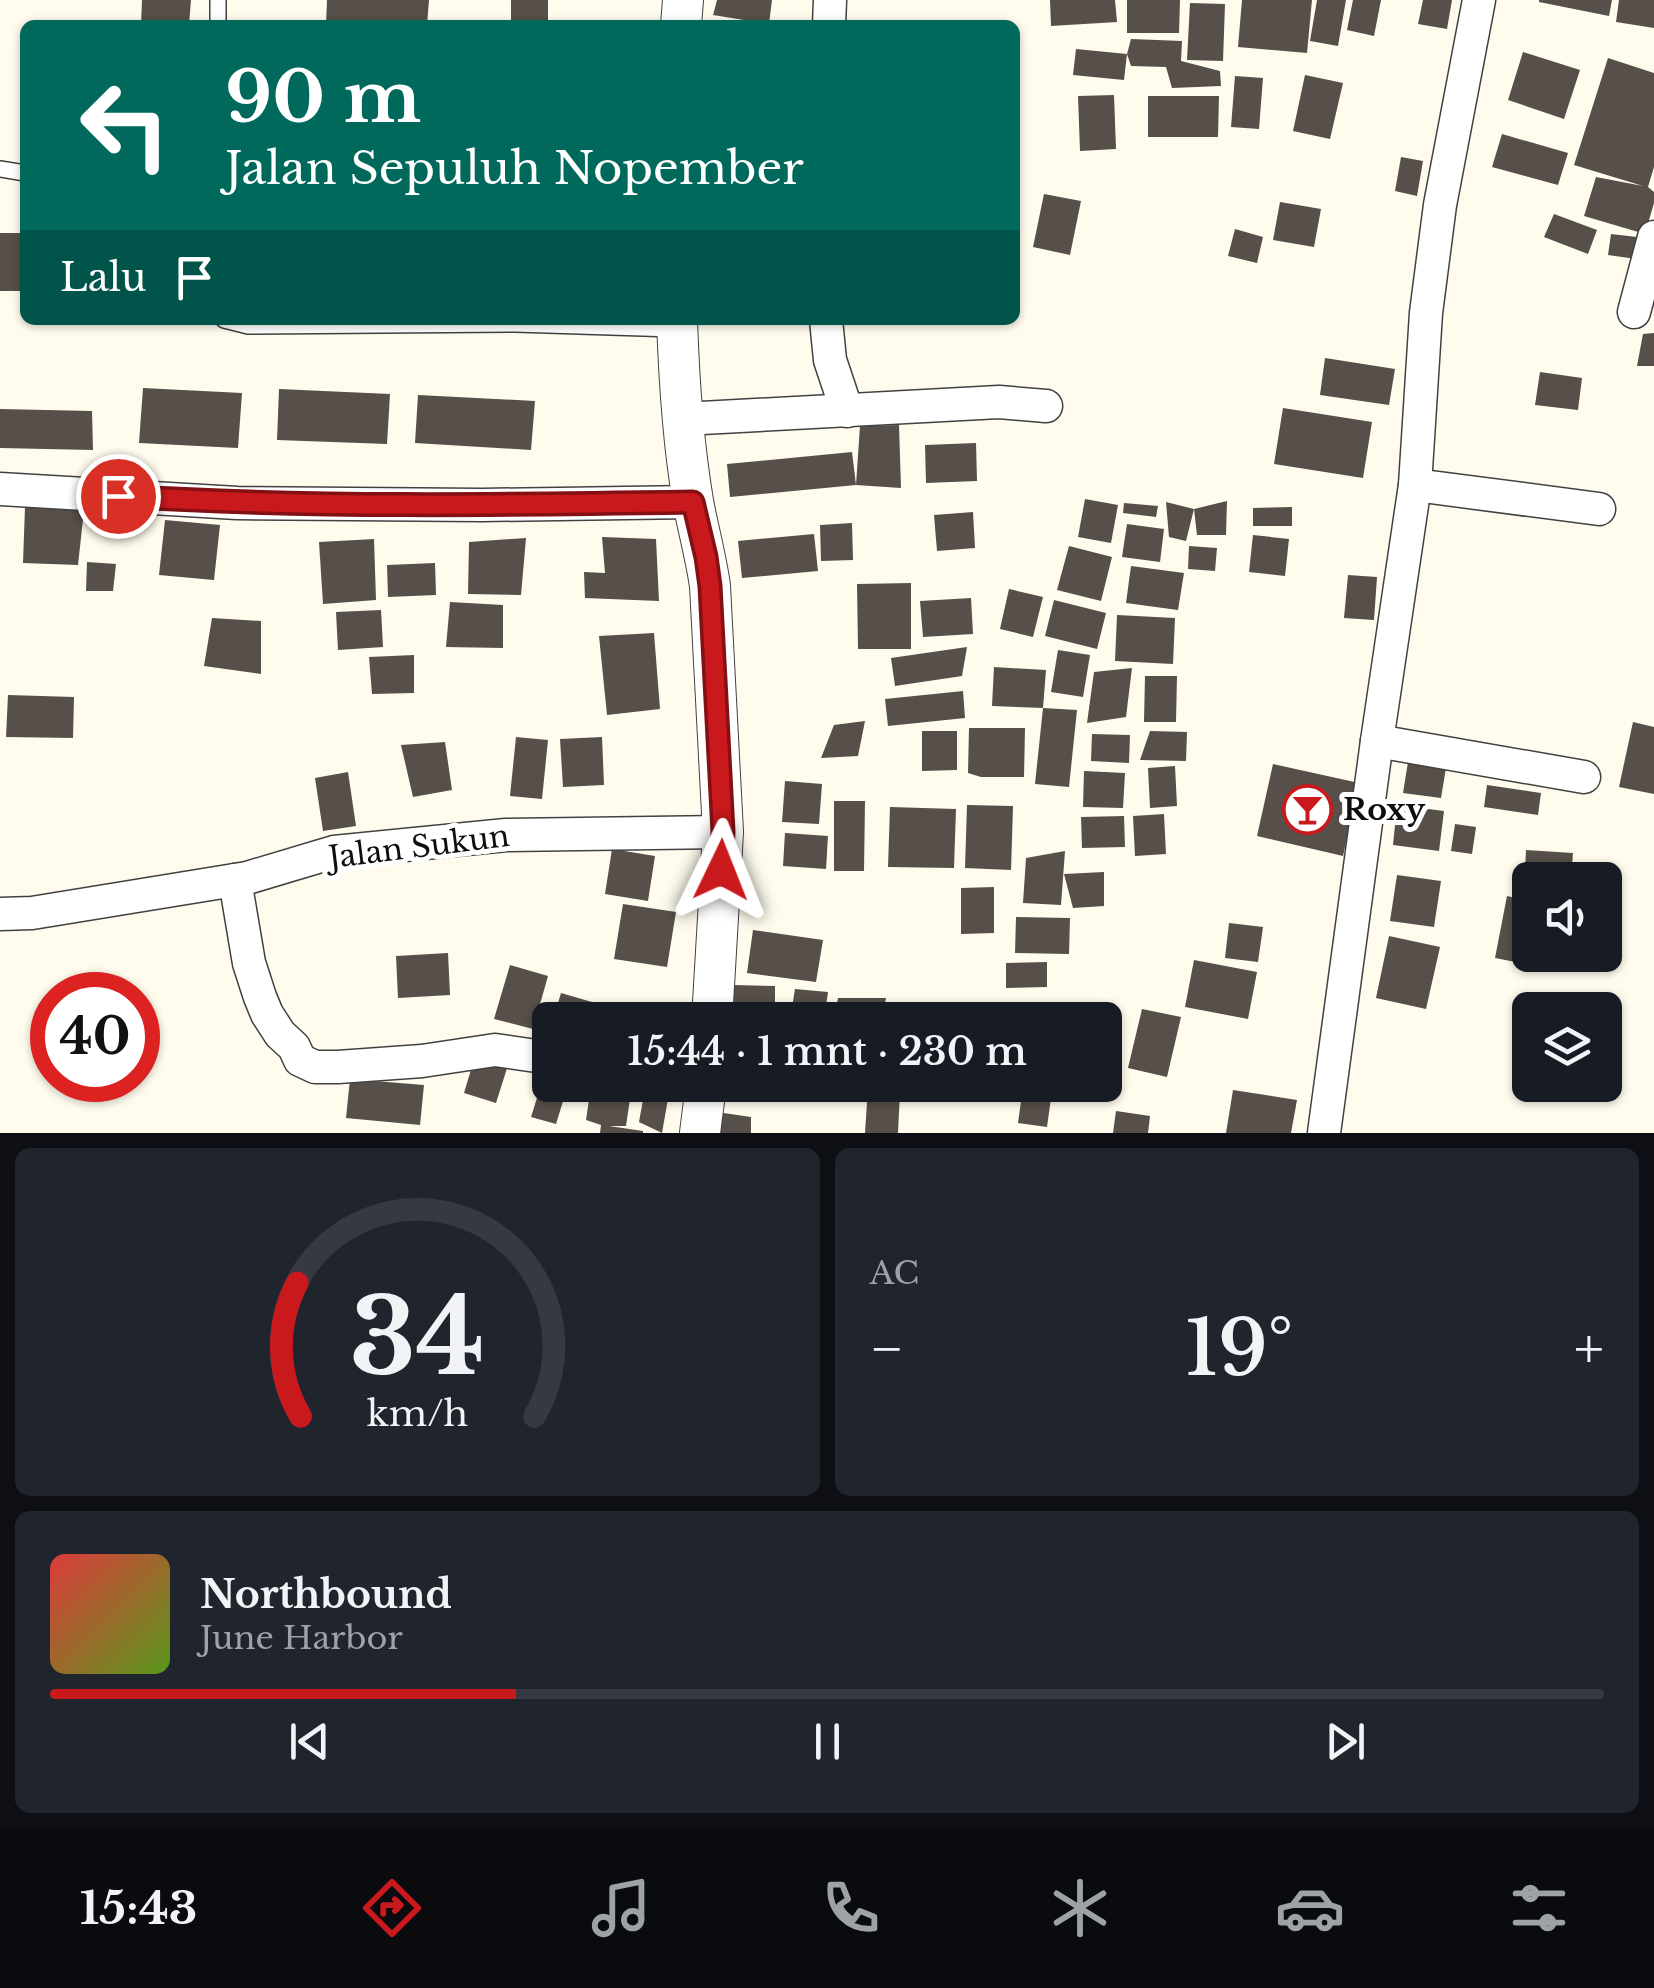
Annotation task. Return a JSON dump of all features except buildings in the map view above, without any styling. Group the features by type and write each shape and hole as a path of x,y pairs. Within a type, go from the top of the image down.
{"street":[{"path":"1324,1133 1416,485 1426,313 1440,206 1480,0"},
{"path":"1634,312 1654,237"},
{"path":"677,325 693,502 710,586 723,832 713,1002"},
{"path":"826,325 830,360 846,411"},
{"path":"683,419 999,402 1046,406"},
{"path":"1416,485 1600,509"},
{"path":"0,489 237,503 693,502"},
{"path":"1377,741 1584,777"},
{"name":"Jalan Sukun","path":"0,914 32,914 235,880 334,852 506,835 723,832"},
{"path":"235,880 260,998 300,1060 316,1067 338,1067 494,1050 532,1055"},
{"path":"700,1133 704,1102"}],"lane":[{"path":"244,325 315,325"}],"place":[{"name":"Roxy","path":"1308,810"}],"route":[{"path":"118,496 237,503 693,502 710,586 723,832 721,870"}]}
